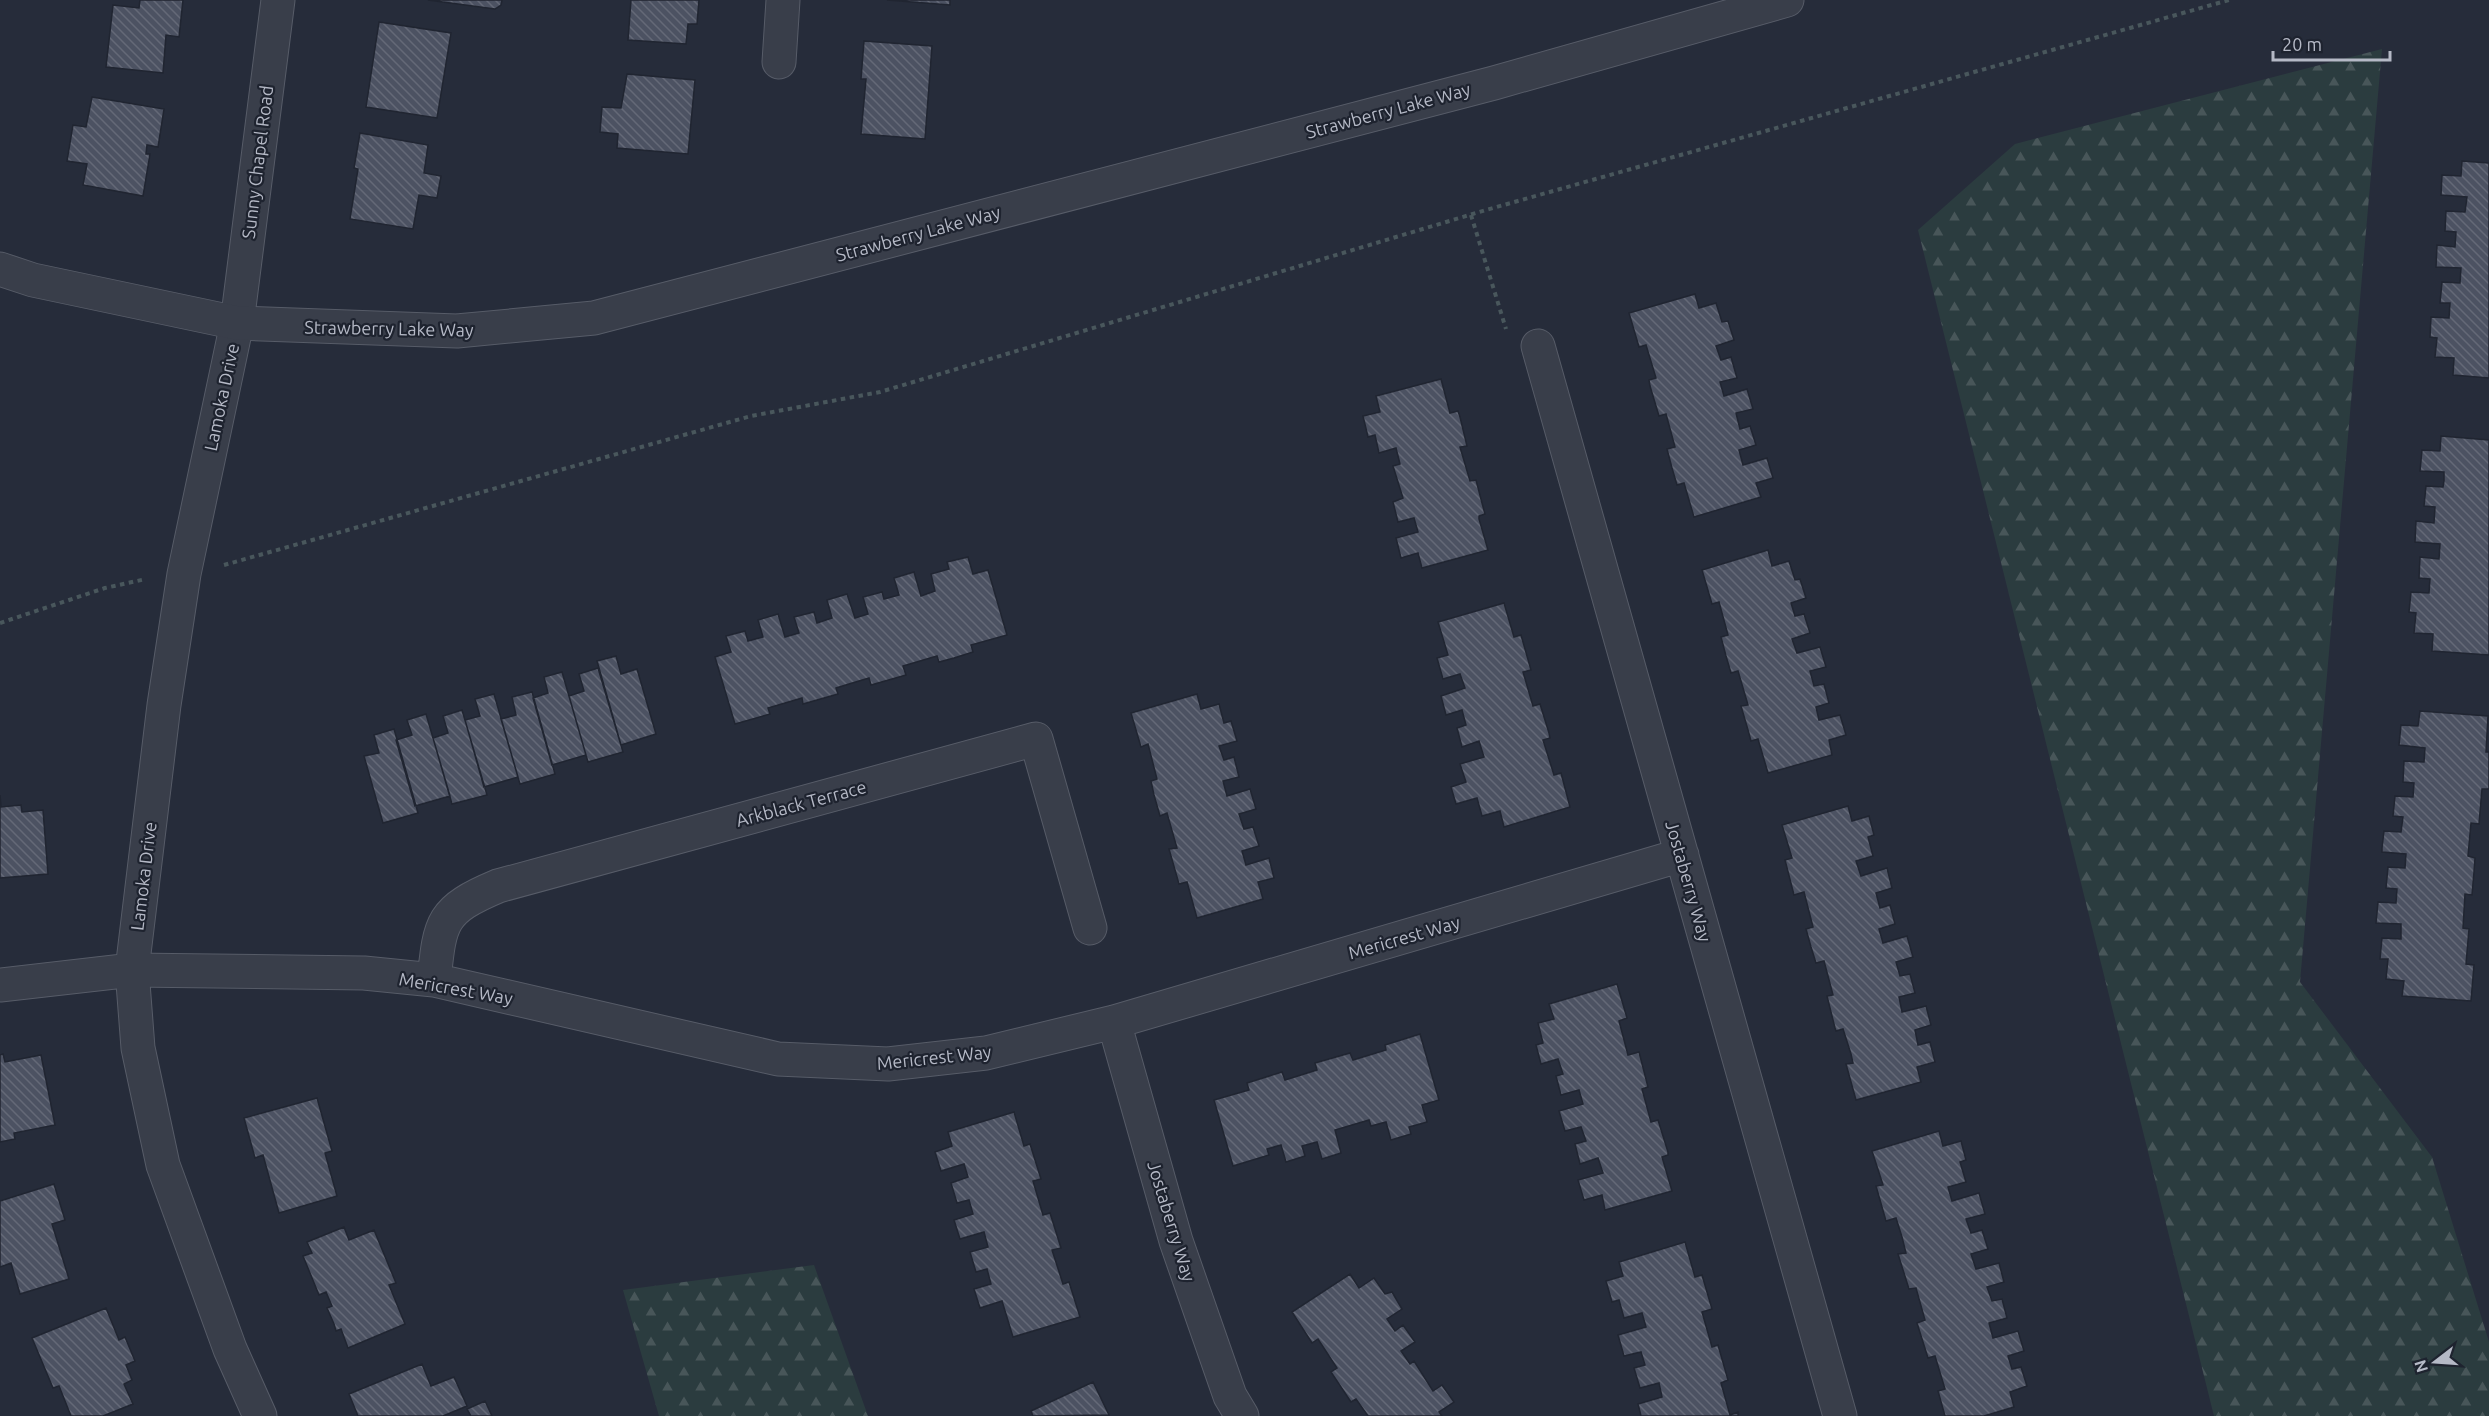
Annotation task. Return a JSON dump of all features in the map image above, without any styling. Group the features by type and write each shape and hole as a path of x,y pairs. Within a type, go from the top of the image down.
{"street":[{"name":"Sunny Chapel Road","path":"237,323 278,0"},
{"path":"779,62 783,0"},
{"name":"Strawberry Lake Way","path":"0,269 33,280 237,323 457,332 594,318 1494,83 1787,0"},
{"name":"Strawberry Lake Way","path":"0,281 33,280"},
{"name":"Lamoka Drive","path":"237,323 184,574 164,705 132,970 138,1048 164,1165 230,1348 260,1416"},
{"name":"Jostaberry Way","path":"1538,346 1840,1416"},
{"name":"Arkblack Terrace","path":"434,980 438,934 445,920 473,897 498,886 1036,739 1090,927"},
{"name":"Mericrest Way","path":"0,985 132,970 364,973 434,980 778,1059 888,1065 986,1053 1114,1022 1682,855"},
{"name":"Jostaberry Way","path":"1114,1022 1176,1241 1230,1396 1242,1416"}],"path":[{"path":"0,623 105,588 225,565 752,416 880,392 1471,215 2229,0"},
{"path":"1471,215 1514,354 1538,346"}],"green space":[{"path":"2382,49 2300,982 2432,1157 2489,1342 2489,1416 2214,1416 1918,230 2015,144"},
{"path":"814,1265 868,1416 659,1416 623,1290"}],"building":[{"path":"140,0 183,0 179,37 166,35 163,73 106,67 113,5 139,8"},
{"path":"428,0 502,0 501,5 495,9"},
{"path":"631,0 699,0 697,24 688,24 686,44 628,40"},
{"path":"887,0 950,0 950,5"},
{"path":"379,22 451,33 437,118 366,107"},
{"path":"864,41 932,46 925,139 861,134 866,79 861,79"},
{"path":"627,74 695,80 688,154 617,148 618,134 600,132 602,107 621,108"},
{"path":"92,97 164,109 158,147 147,145 146,154 150,154 143,196 83,185 87,164 67,161 73,125 86,127"},
{"path":"360,133 428,145 424,173 441,176 437,198 419,195 413,229 350,219 358,169 354,168"},
{"path":"2462,161 2489,163 2489,378 2453,375 2454,358 2435,357 2437,338 2430,337 2431,317 2449,318 2450,303 2440,303 2442,282 2460,283 2461,268 2436,267 2437,245 2455,247 2456,232 2445,231 2446,211 2465,212 2467,197 2441,195 2442,175 2461,176"},
{"path":"1695,294 1699,308 1716,303 1722,322 1728,321 1734,340 1716,346 1721,360 1731,357 1737,378 1720,382 1724,396 1747,389 1753,409 1736,413 1740,429 1750,426 1756,445 1739,450 1743,465 1767,458 1773,478 1756,483 1761,497 1694,517 1684,483 1677,485 1672,468 1667,449 1675,447 1666,414 1659,416 1650,386 1649,380 1656,378 1646,345 1639,347 1629,313"},
{"path":"1441,379 1450,413 1458,411 1460,417 1467,446 1460,447 1470,481 1476,480 1485,514 1479,516 1479,519 1488,550 1422,568 1418,553 1401,558 1396,538 1418,532 1414,518 1398,522 1393,502 1403,498 1393,466 1400,464 1396,448 1379,453 1375,435 1368,437 1363,416 1380,412 1376,396"},
{"path":"2441,436 2489,440 2489,655 2432,651 2433,634 2414,633 2416,613 2409,612 2411,592 2429,593 2430,579 2419,578 2420,557 2439,559 2440,544 2415,542 2416,521 2434,523 2435,507 2424,506 2426,486 2443,487 2444,481 2444,472 2420,471 2422,450 2440,451"},
{"path":"1768,550 1772,566 1789,561 1795,580 1800,579 1806,598 1791,603 1795,616 1804,614 1810,633 1792,639 1797,653 1820,647 1826,667 1810,671 1814,686 1824,684 1829,703 1816,707 1819,720 1840,715 1846,735 1829,740 1832,755 1768,773 1758,739 1751,741 1741,706 1748,705 1738,671 1731,673 1721,637 1728,635 1719,602 1712,604 1702,570"},
{"path":"968,557 973,574 988,570 1007,635 971,645 973,652 954,658 939,662 937,656 903,666 906,675 871,685 869,678 836,688 838,694 803,704 802,698 768,708 770,714 735,724 715,657 731,652 726,636 745,631 748,641 763,637 758,620 778,614 785,637 799,633 794,617 814,612 817,623 832,618 827,600 847,594 855,618 868,614 863,597 882,592 884,599 899,595 894,578 914,572 921,596 935,591 931,574 949,569 947,562"},
{"path":"1504,603 1514,637 1521,635 1531,670 1523,672 1533,706 1540,704 1550,738 1543,740 1554,775 1561,773 1570,807 1504,827 1500,811 1482,816 1477,798 1456,804 1451,787 1466,782 1460,764 1484,757 1479,741 1462,747 1457,728 1466,725 1462,710 1446,715 1441,696 1465,688 1460,674 1443,679 1437,658 1448,655 1438,622"},
{"path":"616,656 621,674 637,669 656,734 621,745 597,661"},
{"path":"598,668 623,752 588,762 569,696 584,691 579,674"},
{"path":"562,672 586,755 552,765 533,698 548,693 544,677"},
{"path":"532,692 555,774 520,784 501,719 516,715 512,697"},
{"path":"494,694 518,777 484,787 465,720 480,716 475,699"},
{"path":"1197,694 1201,709 1219,704 1224,723 1231,721 1237,741 1219,746 1224,760 1234,757 1239,777 1223,781 1227,796 1250,789 1256,809 1239,814 1244,829 1253,827 1259,846 1242,851 1246,865 1269,858 1274,878 1258,882 1263,899 1197,918 1187,882 1179,884 1169,849 1177,848 1167,813 1160,816 1154,795 1151,781 1157,779 1148,744 1141,747 1131,713"},
{"path":"462,710 487,795 452,804 433,738 448,733 443,716"},
{"path":"2420,711 2488,716 2486,752 2489,752 2489,789 2482,789 2479,824 2471,823 2468,856 2475,858 2474,872 2472,895 2465,894 2463,928 2469,929 2466,964 2474,965 2471,1001 2402,996 2404,981 2386,979 2388,959 2380,959 2382,938 2401,939 2401,924 2376,923 2378,902 2396,903 2397,889 2386,888 2388,867 2405,868 2406,854 2382,852 2382,848 2384,831 2401,832 2403,817 2393,816 2395,796 2413,797 2414,783 2403,782 2404,761 2424,762 2425,748 2399,745 2401,725 2418,726"},
{"path":"426,714 450,796 415,806 396,740 412,735 407,720"},
{"path":"394,729 418,813 383,823 364,756 379,753 374,735"},
{"path":"0,795 1,807 21,805 22,812 43,810 48,874 0,878"},
{"path":"1848,806 1852,821 1869,816 1874,835 1868,837 1873,856 1856,861 1861,876 1887,868 1892,888 1876,893 1880,908 1890,905 1895,924 1879,929 1883,943 1907,936 1913,957 1896,962 1900,976 1910,974 1915,993 1899,997 1902,1012 1926,1006 1931,1025 1915,1030 1918,1045 1930,1042 1935,1062 1917,1067 1921,1082 1856,1100 1846,1064 1853,1063 1851,1054 1843,1029 1836,1031 1835,1028 1827,996 1833,995 1824,961 1816,963 1811,947 1806,929 1813,927 1804,892 1794,895 1785,860 1792,858 1782,825"},
{"path":"1617,984 1627,1018 1619,1021 1628,1055 1639,1052 1648,1087 1642,1089 1651,1122 1658,1120 1668,1152 1668,1155 1662,1157 1672,1191 1605,1210 1602,1195 1584,1200 1578,1180 1603,1173 1598,1158 1580,1164 1575,1144 1586,1141 1581,1127 1565,1131 1559,1111 1583,1104 1579,1090 1561,1095 1556,1076 1563,1074 1558,1059 1541,1064 1536,1045 1543,1043 1538,1023 1554,1019 1549,1004"},
{"path":"1420,1034 1439,1100 1422,1105 1427,1122 1409,1127 1411,1134 1391,1140 1386,1122 1371,1126 1369,1120 1335,1130 1341,1153 1322,1159 1317,1142 1302,1146 1305,1156 1286,1162 1281,1145 1267,1149 1269,1155 1233,1166 1214,1100 1249,1090 1247,1083 1282,1072 1285,1080 1317,1070 1315,1063 1350,1053 1353,1060 1386,1050 1385,1045"},
{"path":"3,1054 5,1062 41,1055 55,1125 14,1133 15,1139 0,1142 0,1055"},
{"path":"317,1098 332,1151 325,1153 337,1196 279,1213 263,1155 255,1158 244,1118"},
{"path":"1014,1112 1024,1146 1030,1144 1041,1179 1033,1181 1043,1215 1050,1213 1061,1248 1052,1250 1063,1284 1069,1282 1080,1317 1013,1337 1002,1301 980,1308 974,1289 991,1284 987,1269 976,1272 970,1252 988,1247 984,1232 960,1239 954,1220 973,1214 969,1200 957,1203 951,1183 968,1177 964,1164 941,1171 935,1152 952,1146 948,1132"},
{"path":"1939,1131 1943,1146 1961,1141 1966,1160 1960,1162 1966,1182 1948,1187 1952,1201 1979,1193 1985,1214 1966,1219 1971,1233 1982,1230 1988,1249 1971,1254 1976,1269 1999,1263 2004,1282 1987,1287 1992,1301 2002,1299 2007,1318 1989,1323 1993,1338 2018,1331 2024,1351 2008,1356 2012,1369 2021,1367 2027,1386 2010,1392 2014,1407 1984,1416 1945,1416 1938,1391 1945,1389 1935,1356 1928,1358 1917,1323 1925,1320 1916,1288 1909,1289 1898,1254 1906,1253 1902,1237 1896,1218 1886,1221 1876,1186 1883,1185 1872,1151"},
{"path":"54,1184 65,1220 52,1224 69,1279 20,1294 11,1263 0,1267 0,1201"},
{"path":"344,1227 349,1240 374,1230 396,1283 389,1285 405,1324 348,1348 341,1329 336,1331 327,1308 332,1306 326,1292 319,1295 303,1256 312,1253 307,1242"},
{"path":"1685,1242 1695,1277 1702,1275 1712,1309 1702,1312 1712,1347 1718,1345 1728,1380 1721,1383 1730,1415 1738,1412 1738,1416 1641,1416 1638,1404 1662,1397 1659,1383 1640,1388 1634,1368 1645,1365 1641,1352 1624,1356 1618,1335 1646,1327 1642,1313 1624,1318 1619,1300 1612,1302 1606,1281 1623,1276 1619,1262"},
{"path":"1350,1274 1359,1288 1374,1278 1385,1294 1392,1292 1402,1309 1387,1319 1395,1331 1403,1325 1415,1342 1401,1351 1410,1364 1414,1361 1433,1391 1442,1385 1454,1402 1439,1412 1442,1416 1368,1416 1356,1399 1351,1402 1331,1372 1337,1368 1318,1339 1312,1343 1292,1312"},
{"path":"106,1308 119,1340 125,1337 135,1361 126,1365 132,1380 124,1384 133,1404 103,1416 71,1416 59,1386 53,1388 32,1338"},
{"path":"422,1364 431,1386 454,1377 467,1406 443,1416 358,1416 349,1394"},
{"path":"1093,1382 1109,1415 1033,1416 1031,1411"},
{"path":"485,1401 492,1416 471,1416 467,1409"}]}
